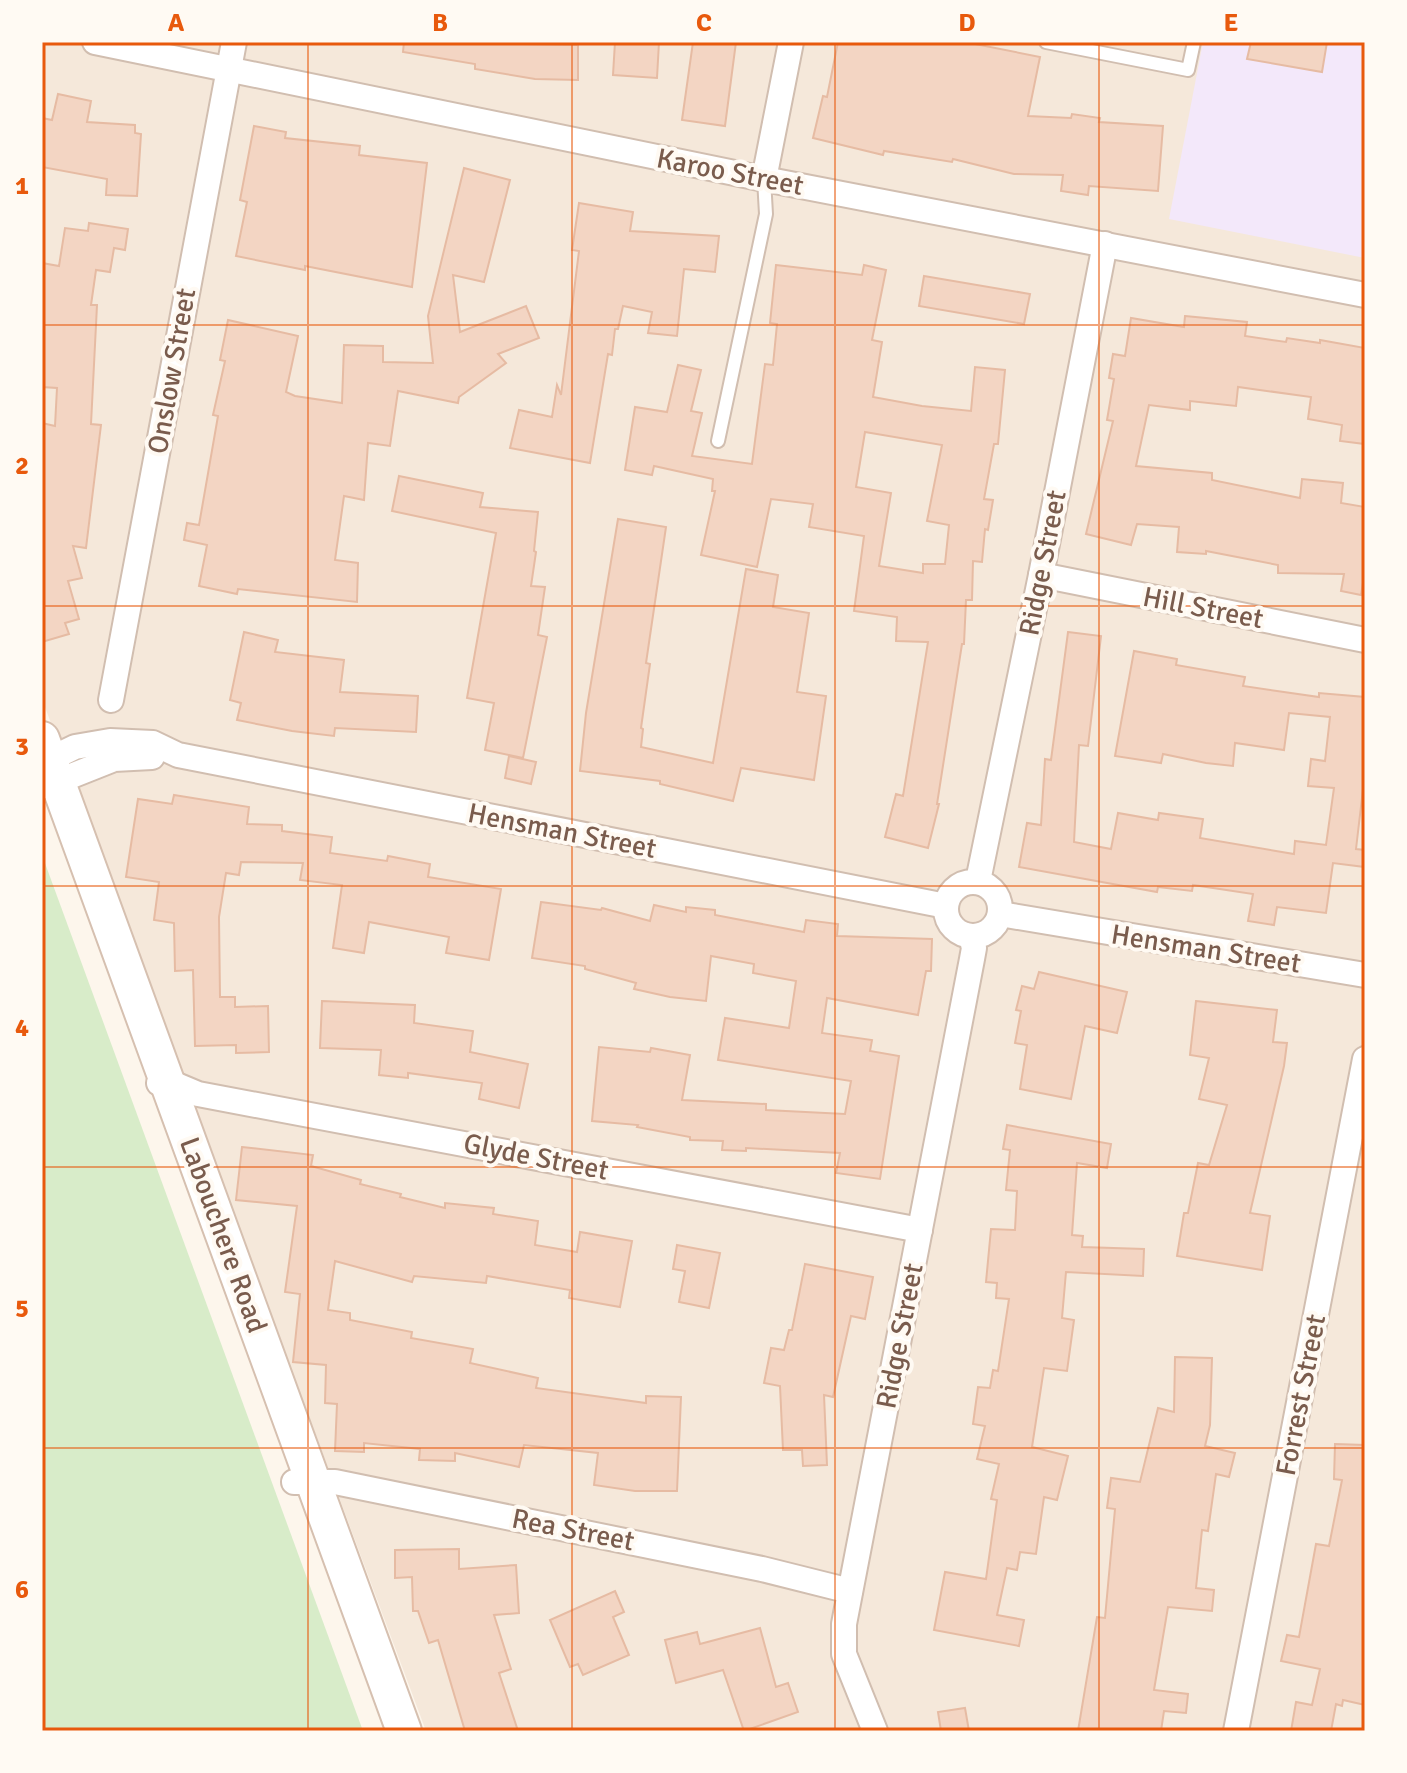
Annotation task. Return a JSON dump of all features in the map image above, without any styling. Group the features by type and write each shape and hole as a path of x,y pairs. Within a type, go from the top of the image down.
{"main road":[{"name":"Labouchere Road","path":"46,771 303,1482 387,1731"},
{"name":"Labouchere Road","path":"303,1482 404,1731"}],"street":[{"name":"Karoo Street","path":"95,42 764,179 1365,295"},
{"name":"Onslow Street","path":"111,700 234,42"},
{"path":"764,179 791,42"},
{"name":"Ridge Street","path":"978,881 1105,244"},
{"name":"Hill Street","path":"1041,575 1365,640"},
{"name":"Hensman Street","path":"46,771 75,747 110,741 153,743 178,755 946,906"},
{"path":"978,881 995,891 1000,914 997,923 985,933 971,936 955,930 948,919 946,906 950,893 964,883 978,881"},
{"name":"Hensman Street","path":"1000,914 1365,975"},
{"name":"Ridge Street","path":"875,1731 844,1654 844,1624 972,959 974,948 971,936"},
{"name":"Forrest Street","path":"1236,1731 1365,1059"},
{"name":"Glyde Street","path":"160,1083 198,1094 920,1230"},
{"name":"Rea Street","path":"303,1482 335,1482 762,1569 850,1591"}],"lane":[{"path":"1046,42 1188,70 1194,42"},
{"path":"718,441 766,214 764,179"}],"shaded area":[{"path":"42,42 1365,42 1365,1731 426,1731 42,699"},
{"path":"1203,42 1365,42 1365,258 1169,219"}],"green space":[{"path":"42,855 363,1731 42,1731"}],"building":[{"path":"404,42 578,45 578,80 535,79 475,69 475,64 403,52"},
{"path":"615,42 659,42 657,78 613,75"},
{"path":"693,42 736,42 725,126 682,120"},
{"path":"838,42 965,42 1040,57 1028,116 1071,118 1072,114 1100,118 1099,122 1163,126 1158,191 1089,186 1088,195 1061,191 1063,175 1014,174 953,159 952,162 884,151 883,155 813,138 823,96 827,97"},
{"path":"1251,42 1327,42 1322,72 1247,59"},
{"path":"58,94 91,101 87,122 135,125 135,133 141,134 137,196 106,195 107,179 42,167 42,118 52,120"},
{"path":"254,126 286,132 285,138 360,146 359,155 427,163 412,287 236,256 247,202 240,200"},
{"path":"464,168 510,180 484,282 453,275 460,332 526,306 539,338 498,354 506,363 459,397 458,403 398,391 390,446 368,443 364,500 344,496 335,560 358,563 357,602 238,589 237,594 199,586 207,545 184,540 187,523 199,525 218,416 213,415 225,361 220,360 228,320 298,336 286,392 295,396 342,403 344,345 383,346 383,362 433,363 428,316"},
{"path":"579,203 633,212 630,231 719,236 715,272 684,269 677,336 648,333 652,312 623,306 618,329 615,329 612,355 608,354 590,463 510,448 519,410 552,417 557,385 561,395 579,251 572,250"},
{"path":"89,223 128,229 125,250 114,248 110,272 96,270 91,305 97,305 91,424 101,425 86,548 73,546 82,578 68,581 79,619 65,623 69,634 42,642 42,423 55,426 57,388 42,387 42,263 59,266 65,228 88,231"},
{"path":"776,265 862,275 864,265 886,270 872,340 882,342 873,397 971,411 975,367 1005,370 998,444 994,444 984,499 993,500 988,530 985,529 982,562 973,561 972,600 966,600 964,644 939,804 928,848 885,837 896,794 903,796 928,642 896,641 897,617 854,611 864,536 809,527 813,504 771,499 757,567 701,555 715,491 712,491 713,479 654,466 652,475 625,470 635,407 667,412 678,365 701,370 691,411 702,413 692,456 752,464 765,364 773,365 777,324 770,323","holes":["865,432 942,445 927,521 949,525 945,564 923,564 923,573 879,566 891,493 856,487"]},
{"path":"924,276 1030,294 1024,324 919,306"},
{"path":"1185,316 1247,322 1245,336 1286,342 1287,338 1320,343 1320,340 1365,348 1365,444 1340,441 1342,425 1308,419 1311,397 1238,387 1236,406 1190,401 1190,410 1149,405 1136,466 1212,473 1212,480 1300,498 1302,479 1343,483 1341,503 1365,507 1365,571 1361,595 1341,591 1344,574 1278,573 1278,565 1206,551 1206,554 1177,552 1179,527 1137,524 1131,545 1086,534 1113,421 1107,420 1114,379 1109,378 1113,354 1125,356 1131,318 1184,327"},
{"path":"399,476 483,493 480,507 538,512 531,586 545,587 538,635 547,637 523,758 485,750 494,703 467,698 496,533 392,511"},
{"path":"618,519 666,527 646,663 650,664 641,747 713,763 746,569 778,575 773,607 809,613 797,692 826,696 814,780 741,768 733,801 660,784 660,781 580,771 586,713"},
{"path":"244,632 278,640 275,652 344,660 340,692 418,696 416,732 335,728 334,736 237,720 241,703 230,700"},
{"path":"1068,632 1101,636 1088,746 1079,745 1074,842 1111,849 1118,813 1158,820 1159,813 1203,819 1200,838 1294,854 1295,841 1326,845 1334,788 1308,786 1311,759 1325,761 1330,717 1289,713 1284,750 1235,743 1233,766 1163,754 1161,763 1115,756 1134,651 1177,659 1176,665 1245,677 1243,686 1319,697 1319,693 1365,697 1365,772 1356,849 1365,850 1365,867 1333,863 1326,913 1277,907 1274,925 1248,921 1253,894 1193,885 1192,891 1158,887 1157,892 1019,867 1027,823 1041,825 1045,759 1051,760"},
{"path":"509,756 536,762 531,784 505,778"},
{"path":"174,795 249,807 247,824 282,825 282,831 332,837 330,853 387,861 388,856 430,864 428,877 501,889 489,960 446,953 449,937 369,922 364,953 333,948 342,885 300,880 303,863 241,862 239,875 226,873 219,917 220,997 235,997 235,1007 268,1006 269,1052 236,1053 236,1045 195,1046 193,970 175,971 174,923 154,920 159,882 126,877 138,799 172,804"},
{"path":"541,902 602,908 650,921 654,905 686,912 686,907 715,910 715,915 804,932 806,920 838,924 837,936 932,939 931,971 926,971 918,1015 827,998 822,1033 872,1040 870,1051 899,1056 880,1179 836,1173 840,1153 746,1148 746,1151 722,1150 723,1141 690,1140 690,1137 638,1125 592,1121 599,1047 650,1052 651,1048 690,1055 682,1100 766,1104 766,1110 845,1114 851,1081 718,1060 725,1018 789,1028 796,981 753,973 754,964 711,956 706,1001 634,989 636,983 585,969 585,966 532,958"},
{"path":"1039,972 1127,992 1117,1033 1085,1026 1071,1099 1020,1089 1027,1045 1015,1043 1021,1011 1016,1010 1022,986 1034,989"},
{"path":"322,1001 415,1005 414,1023 473,1031 470,1052 528,1064 519,1108 479,1099 482,1083 408,1073 408,1078 379,1075 381,1050 320,1048"},
{"path":"1196,1001 1277,1010 1273,1042 1287,1043 1250,1213 1270,1216 1262,1270 1177,1256 1184,1213 1188,1213 1198,1163 1209,1165 1227,1105 1199,1099 1209,1058 1190,1055"},
{"path":"1007,1125 1111,1144 1107,1168 1077,1163 1072,1235 1083,1236 1082,1247 1144,1249 1143,1276 1066,1272 1062,1318 1074,1320 1067,1371 1044,1368 1032,1447 1068,1456 1057,1500 1044,1497 1036,1554 1020,1552 1017,1570 1007,1568 997,1615 1024,1620 1019,1646 934,1630 945,1572 986,1579 997,1500 991,1499 999,1464 977,1459 985,1426 973,1424 978,1387 990,1388 993,1370 998,1371 1009,1299 996,1298 997,1283 986,1282 991,1229 1015,1230 1017,1191 1006,1190 1010,1150 1003,1149"},
{"path":"242,1147 313,1155 311,1166 361,1180 360,1184 401,1194 400,1197 445,1208 445,1203 494,1208 493,1214 538,1221 535,1245 577,1252 580,1232 632,1241 620,1307 569,1298 570,1290 487,1276 486,1283 414,1276 412,1282 335,1261 328,1310 350,1313 350,1320 412,1332 411,1338 473,1349 470,1363 538,1378 536,1388 646,1403 646,1396 681,1397 677,1491 635,1491 594,1485 598,1453 524,1445 519,1467 455,1453 455,1461 419,1460 420,1449 364,1443 364,1452 335,1451 337,1404 325,1403 326,1365 293,1362 300,1294 285,1292 297,1206 236,1200"},
{"path":"677,1245 720,1253 709,1308 679,1302 685,1271 673,1269"},
{"path":"805,1264 873,1277 865,1319 851,1316 833,1397 824,1395 827,1465 803,1466 802,1450 783,1450 780,1386 764,1383 771,1348 784,1350 789,1330 792,1330"},
{"path":"1175,1357 1212,1358 1210,1425 1205,1446 1235,1453 1229,1477 1216,1474 1208,1531 1202,1530 1196,1588 1214,1590 1212,1611 1168,1607 1154,1690 1188,1694 1186,1713 1164,1711 1161,1731 1078,1731 1097,1617 1105,1618 1115,1509 1107,1508 1111,1478 1140,1482 1158,1408 1174,1412"},
{"path":"1335,1444 1365,1445 1365,1705 1343,1700 1342,1706 1336,1704 1331,1731 1291,1731 1296,1702 1312,1705 1320,1669 1281,1661 1287,1635 1299,1637 1316,1544 1329,1546 1342,1480 1334,1479"},
{"path":"459,1549 459,1569 516,1565 519,1613 494,1615 511,1669 499,1673 518,1731 465,1731 438,1640 429,1643 418,1611 413,1611 412,1577 395,1578 395,1550"},
{"path":"615,1591 624,1612 613,1617 629,1655 583,1675 578,1664 570,1667 550,1620"},
{"path":"760,1628 776,1687 788,1683 798,1712 744,1731 723,1670 676,1683 665,1640 697,1632 700,1644"},
{"path":"965,1708 969,1731 941,1731 938,1712"}]}
